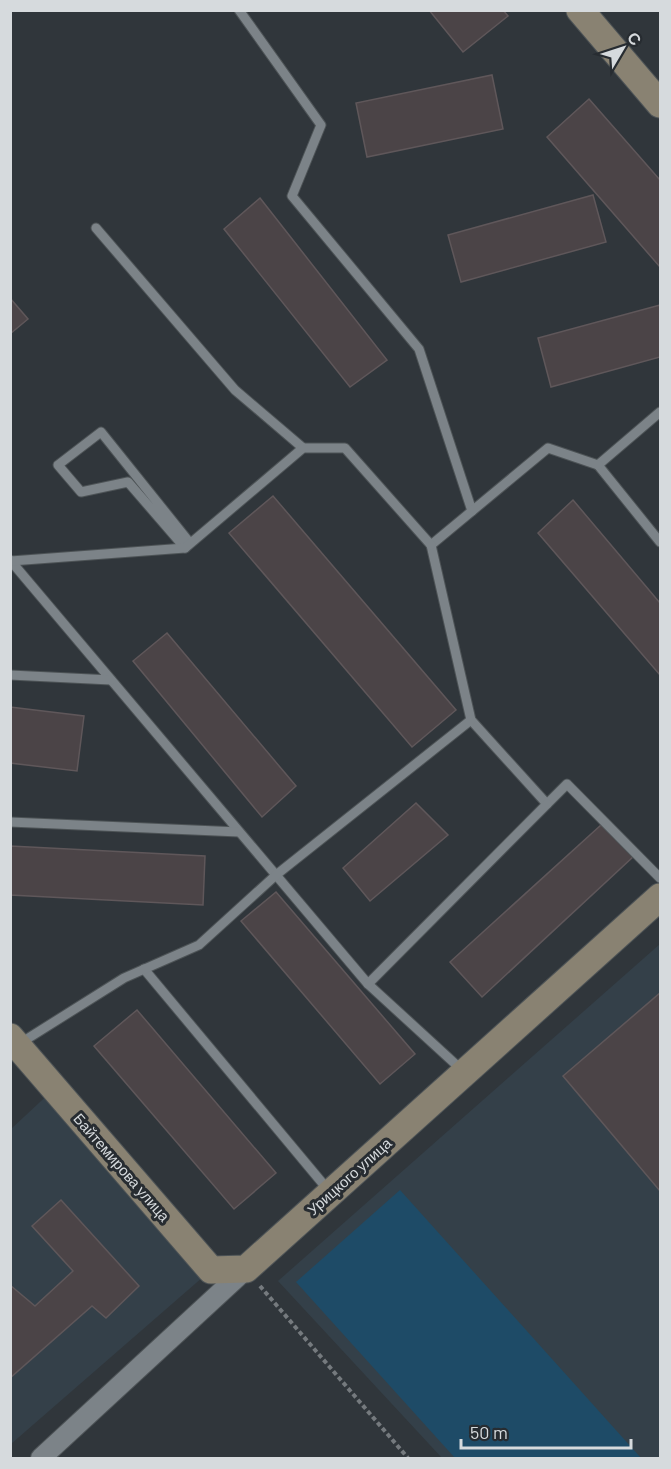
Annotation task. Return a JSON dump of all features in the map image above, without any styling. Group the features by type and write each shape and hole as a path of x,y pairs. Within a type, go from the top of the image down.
{"street":[{"path":"580,10 660,104"},
{"name":"Урицкого улица","path":"41,1458 246,1269 660,897"},
{"name":"Байтемирова улица","path":"14,1041 211,1270 246,1269"}],"lane":[{"path":"239,10 321,125 292,196 419,349 472,511"},
{"path":"96,228 235,390 303,447 345,448 431,545 471,720 547,804"},
{"path":"598,465 660,412"},
{"path":"101,432 187,545 128,482 81,492 58,465 101,432"},
{"path":"11,561 187,545 303,447"},
{"path":"431,545 548,448 598,465 660,542"},
{"path":"11,561 368,984 465,1072"},
{"path":"10,675 111,680"},
{"path":"14,1041 123,978 199,945 276,875 471,720"},
{"path":"368,984 567,784 660,878"},
{"path":"10,822 239,832"},
{"path":"144,969 330,1193"}],"path":[{"path":"246,1269 408,1458"}],"shaded area":[{"path":"660,944 660,1458 442,1458 278,1281"},
{"path":"54,1089 211,1270 11,1444 11,1129"},
{"path":"400,1190 641,1458 455,1458 296,1282"}],"building":[{"path":"429,10 503,10 508,16 463,52"},
{"path":"492,75 503,129 367,157 356,103"},
{"path":"589,99 660,180 660,267 547,137"},
{"path":"593,195 606,242 461,282 448,235"},
{"path":"260,198 387,360 350,387 224,229"},
{"path":"10,298 28,319 10,334"},
{"path":"660,305 660,357 551,387 538,338"},
{"path":"273,496 456,710 412,747 229,533"},
{"path":"573,500 660,603 660,675 538,533"},
{"path":"167,633 296,786 262,817 133,661"},
{"path":"10,707 84,716 77,771 10,763"},
{"path":"416,803 448,835 370,901 343,868"},
{"path":"601,825 634,856 482,997 450,962"},
{"path":"10,846 205,856 203,905 10,895"},
{"path":"276,892 415,1054 380,1084 241,921"},
{"path":"660,993 660,1191 563,1076"},
{"path":"137,1010 276,1173 234,1209 94,1046"},
{"path":"61,1200 139,1286 106,1318 92,1306 10,1378 10,1285 35,1306 73,1271 32,1226"}]}
